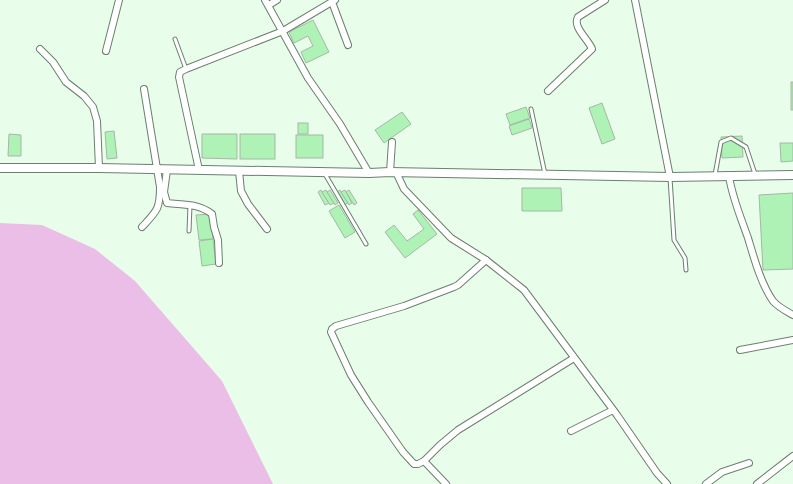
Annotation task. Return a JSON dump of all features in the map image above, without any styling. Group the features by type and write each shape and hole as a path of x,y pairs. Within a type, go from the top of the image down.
{"street":[{"path":"106,51 119,0"},
{"path":"277,0 267,3 308,78 340,124 368,173"},
{"path":"548,91 592,49 577,25 576,19 605,0"},
{"path":"635,0 670,177"},
{"path":"198,170 179,77 180,72 283,31 334,1 348,45"},
{"path":"40,49 53,62 66,82 84,96 94,107 97,121 99,168"},
{"path":"142,227 157,210 160,202 158,169 144,89"},
{"path":"392,142 393,172 404,189 451,238 486,260 524,290 613,410 657,473 667,484"},
{"path":"0,168 99,168 670,177 793,175"},
{"path":"167,170 164,192 167,203 190,204 200,207 212,214 218,240 219,263"},
{"path":"239,171 241,191 248,204 268,229"},
{"path":"729,176 731,189 767,290 774,302 783,310 793,315"},
{"path":"486,260 454,287 404,306 336,326 332,329 331,332 351,375 403,452 414,464 424,461 458,430 574,358"},
{"path":"740,350 793,340"},
{"path":"571,431 613,410"},
{"path":"757,484 793,456"},
{"path":"424,461 446,484"},
{"path":"706,484 722,472 749,463"},
{"path":"657,473 659,484"}],"lane":[{"path":"175,39 186,69"},
{"path":"531,109 546,175"},
{"path":"714,176 721,142 731,138 746,147 755,176"},
{"path":"324,172 366,244"},
{"path":"670,177 674,240 686,258 686,270"},
{"path":"189,231 190,204"}],"shaded area":[{"path":"0,223 42,225 95,249 135,281 222,381 273,484 0,484"}],"building":[{"path":"313,20 329,52 306,63 301,52 313,46 308,36 294,43 289,32"},
{"path":"791,82 793,82 793,110 791,110"},
{"path":"602,103 615,139 602,144 589,108"},
{"path":"526,107 530,118 510,125 506,114"},
{"path":"402,112 411,124 384,143 375,130"},
{"path":"529,119 532,128 512,135 509,126"},
{"path":"298,123 308,123 308,134 298,134"},
{"path":"114,131 117,158 107,159 105,132"},
{"path":"9,134 21,135 21,156 8,156"},
{"path":"202,134 237,134 237,159 202,158"},
{"path":"240,134 275,134 275,159 240,159"},
{"path":"296,135 323,135 323,158 296,158"},
{"path":"742,136 743,157 722,158 721,137"},
{"path":"780,143 793,143 793,161 781,162"},
{"path":"522,188 561,188 562,211 522,211"},
{"path":"321,190 329,203 325,205 318,192"},
{"path":"326,190 334,203 330,205 322,192"},
{"path":"330,190 338,203 335,205 327,192"},
{"path":"340,190 348,203 344,205 337,192"},
{"path":"345,190 352,203 349,205 341,192"},
{"path":"349,190 357,203 354,205 346,192"},
{"path":"793,193 793,269 763,270 759,195"},
{"path":"339,205 355,232 345,238 329,211"},
{"path":"418,210 437,234 405,258 385,232 394,225 407,241 424,229 413,214"},
{"path":"210,214 213,239 199,240 196,215"},
{"path":"213,239 216,264 202,266 199,241"}]}
